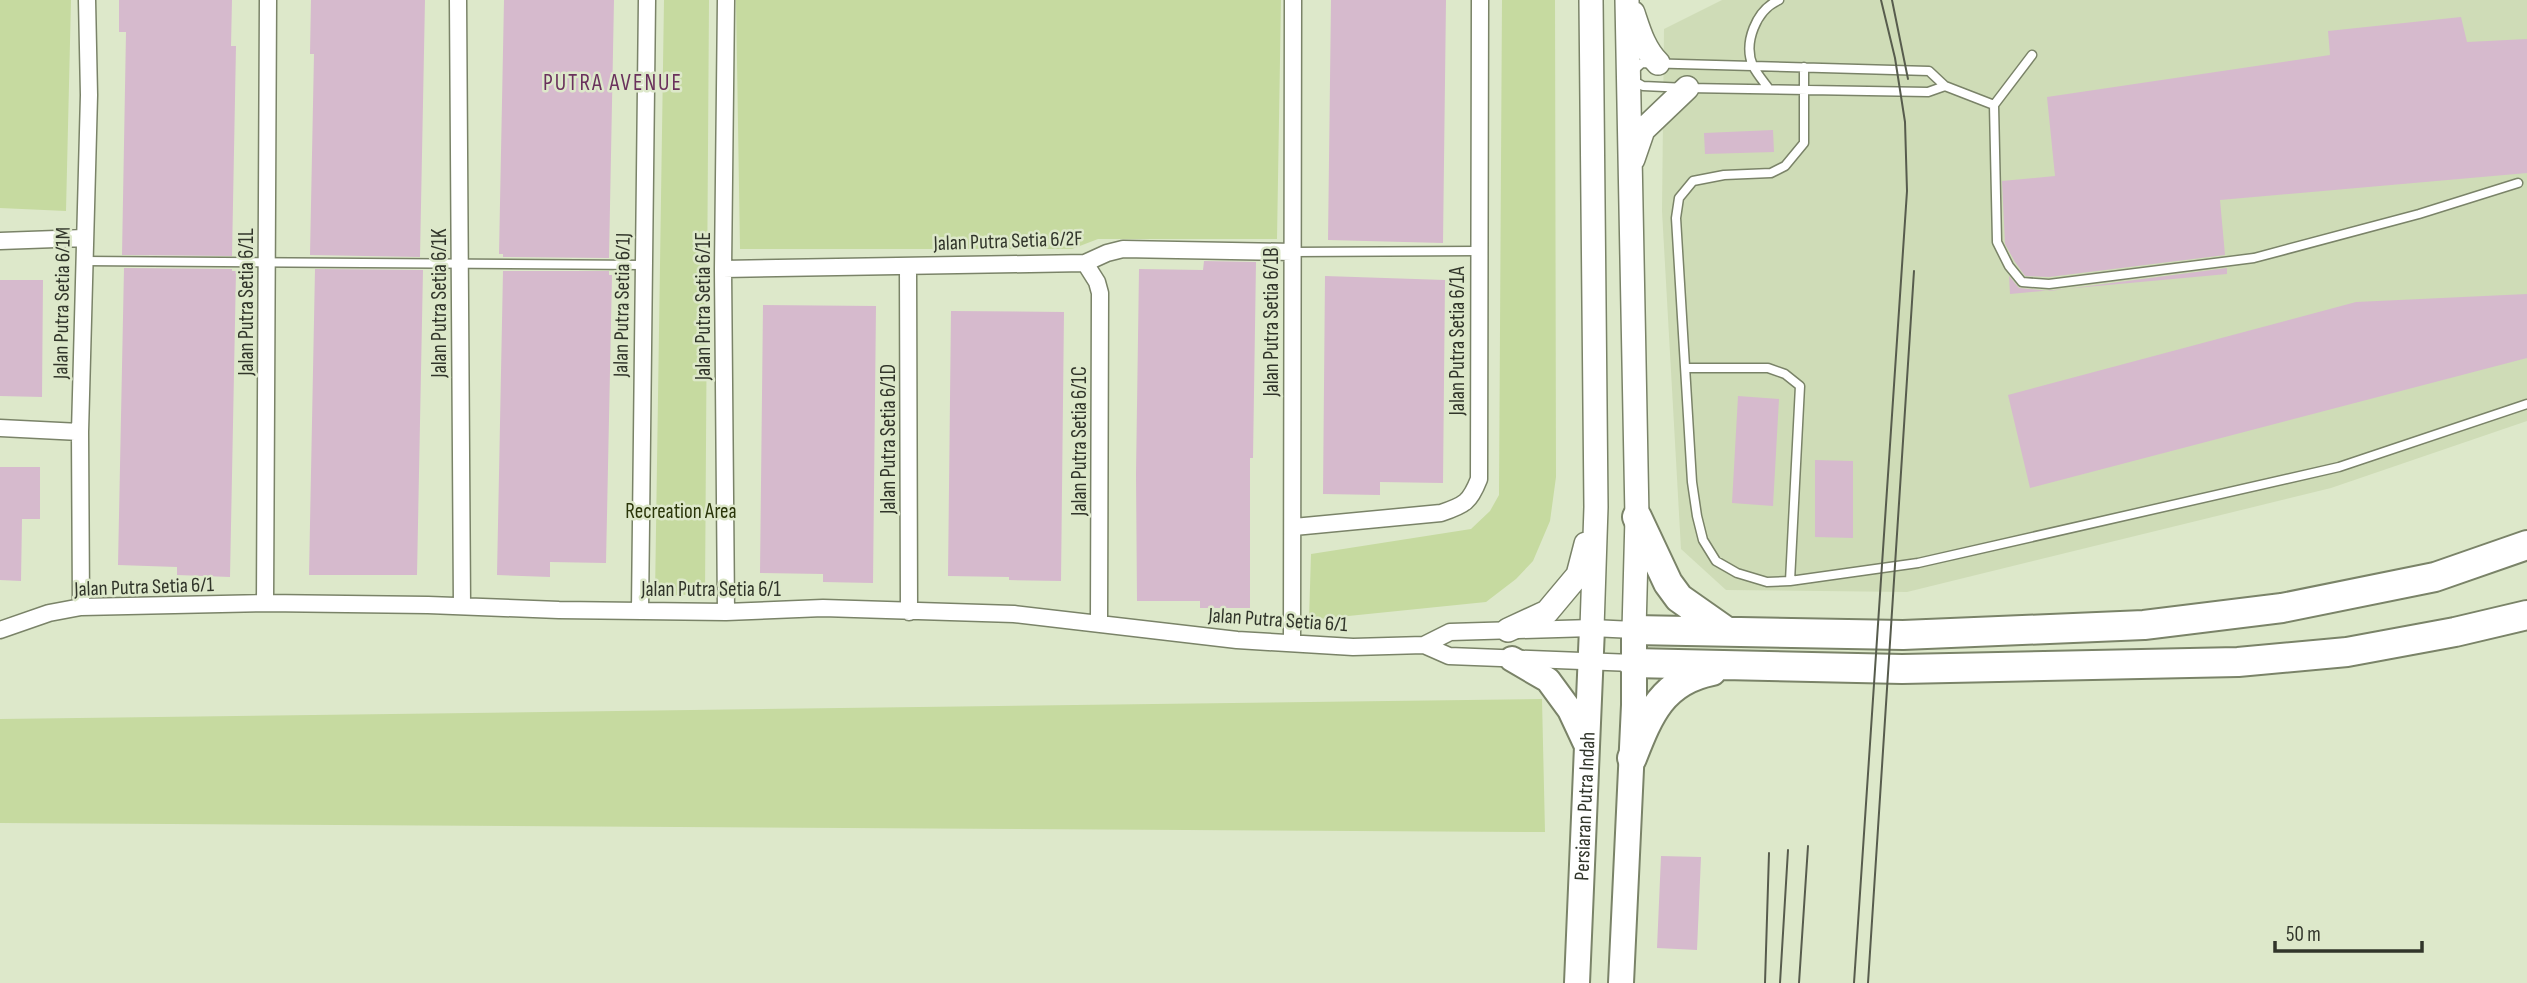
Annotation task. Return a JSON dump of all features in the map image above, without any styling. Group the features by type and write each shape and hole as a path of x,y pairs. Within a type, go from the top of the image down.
{"highway":[{"path":"1637,517 1668,583 1679,598 1726,631"},
{"path":"1634,630 1903,635 2144,625 2282,608 2435,577 2527,545"},
{"path":"1633,663 1902,669 2238,663 2347,652 2455,632 2527,615"},
{"path":"1632,758 1654,709 1677,685 1692,675 1735,666"}],"main road":[{"path":"1591,0 1596,507 1592,628"},
{"path":"1628,0 1642,38 1651,56 1658,63"},
{"path":"1621,983 1634,705 1637,517 1627,78 1628,0"},
{"path":"1591,32 1607,58 1627,78"},
{"path":"1592,118 1627,78"},
{"path":"1629,169 1643,130 1687,88"},
{"path":"1508,629 1547,612 1577,575 1596,507"},
{"name":"Persiaran Putra Indah","path":"1577,983 1592,628"},
{"path":"1512,659 1548,680 1570,710 1587,746"}],"street":[{"name":"Jalan Putra Setia 6/1M","path":"81,607 83,238 89,95 87,0"},
{"name":"Jalan Putra Setia 6/1L","path":"265,603 268,0"},
{"name":"Jalan Putra Setia 6/1K","path":"458,0 462,606"},
{"name":"Jalan Putra Setia 6/1J","path":"640,610 647,0"},
{"name":"Jalan Putra Setia 6/1E","path":"726,0 723,269 726,612"},
{"name":"Jalan Putra Setia 6/1B","path":"1292,643 1293,0"},
{"name":"Jalan Putra Setia 6/1A","path":"1294,527 1441,513 1458,508 1471,498 1479,479 1480,0"},
{"path":"0,242 83,238"},
{"name":"Jalan Putra Setia 6/2F","path":"723,269 1084,263 1124,249 1293,252"},
{"name":"Jalan Putra Setia 6/1C","path":"1084,263 1101,293 1099,623"},
{"name":"Jalan Putra Setia 6/1D","path":"908,266 909,612"},
{"path":"0,428 80,432"},
{"name":"Jalan Putra Setia 6/1","path":"0,630 49,613 81,607 265,603 726,612 823,608 1014,614 1237,640 1353,647 1424,645"},
{"path":"1424,645 1450,632 1592,628 1634,630"},
{"path":"1424,645 1449,656 1633,663"}],"lane":[{"path":"1769,89 1753,66 1749,42 1758,19 1779,0"},
{"path":"2032,55 1994,104 1997,242 2009,266 2022,282 2049,284 2253,258 2418,214 2518,183"},
{"path":"1945,86 1927,92 1687,88 1643,86 1627,78 1642,63 1929,71 1945,86 1994,104"},
{"path":"1804,67 1804,143 1785,166 1771,173 1724,175 1693,181 1679,198 1676,218 1696,516 1703,540 1716,561 1737,573 1767,582 1790,581 1918,563 2339,467 2527,404"},
{"path":"1293,252 1478,251"},
{"path":"83,261 643,265"},
{"path":"1687,369 1768,368 1785,374 1800,386 1790,581"}],"shaded area":[{"path":"1722,0 2527,0 2527,421 2331,488 1907,592 1726,590 1681,549 1662,211 1664,29"}],"green space":[{"path":"0,0 71,0 66,211 0,208"},
{"name":"Recreation Area","path":"664,0 709,0 705,594 655,596"},
{"path":"736,0 1281,0 1277,239 1098,239 1072,249 740,249"},
{"path":"1502,0 1555,0 1556,477 1550,521 1533,561 1516,579 1486,602 1309,620 1311,554 1471,529 1490,511 1499,495"},
{"path":"1542,699 1545,832 0,823 0,719"}],"building":[{"path":"119,0 232,0 231,46 236,46 232,256 122,255 126,32 119,32"},
{"path":"311,0 425,0 420,257 310,255 314,54 310,54"},
{"path":"504,0 614,0 609,258 503,257 503,254 499,254"},
{"path":"1331,0 1446,0 1443,243 1328,240"},
{"path":"2461,17 2467,42 2527,39 2527,173 2220,200 2225,255 2049,277 2025,276 2005,244 2002,181 2055,176 2047,97 2330,55 2328,31"},
{"path":"1773,130 1774,152 1705,154 1704,133"},
{"path":"1204,261 1256,262 1253,458 1250,458 1250,608 1200,608 1200,601 1137,601 1139,269 1203,270"},
{"path":"124,268 236,271 230,577 177,575 177,567 118,565"},
{"path":"2227,268 2227,274 2068,289"},
{"path":"315,269 423,270 417,575 309,575"},
{"path":"503,271 609,271 609,275 612,275 606,563 550,562 550,577 497,575"},
{"path":"1325,276 1445,280 1443,483 1380,482 1380,495 1323,494"},
{"path":"2009,276 2019,288 2046,291 2010,294"},
{"path":"0,280 43,280 42,397 0,396"},
{"path":"2527,294 2527,358 2030,488 2008,395 2356,302"},
{"path":"763,305 876,306 873,583 823,582 823,574 760,573"},
{"path":"951,311 1064,312 1061,581 948,576"},
{"path":"1738,396 1779,399 1773,506 1732,503"},
{"path":"1815,460 1853,461 1853,538 1815,537"},
{"path":"0,467 40,467 40,519 22,519 21,581 0,580"},
{"path":"1661,856 1701,857 1697,950 1657,948"}],"tram line":[{"path":"1854,983 1907,191 1905,122 1895,58 1881,0"},
{"path":"1892,0 1908,79"},
{"path":"1868,983 1914,271"},
{"path":"1799,983 1808,846"},
{"path":"1780,983 1788,850"},
{"path":"1765,983 1769,853"}],"district":[{"name":"PUTRA AVENUE","path":"613,83"}]}
